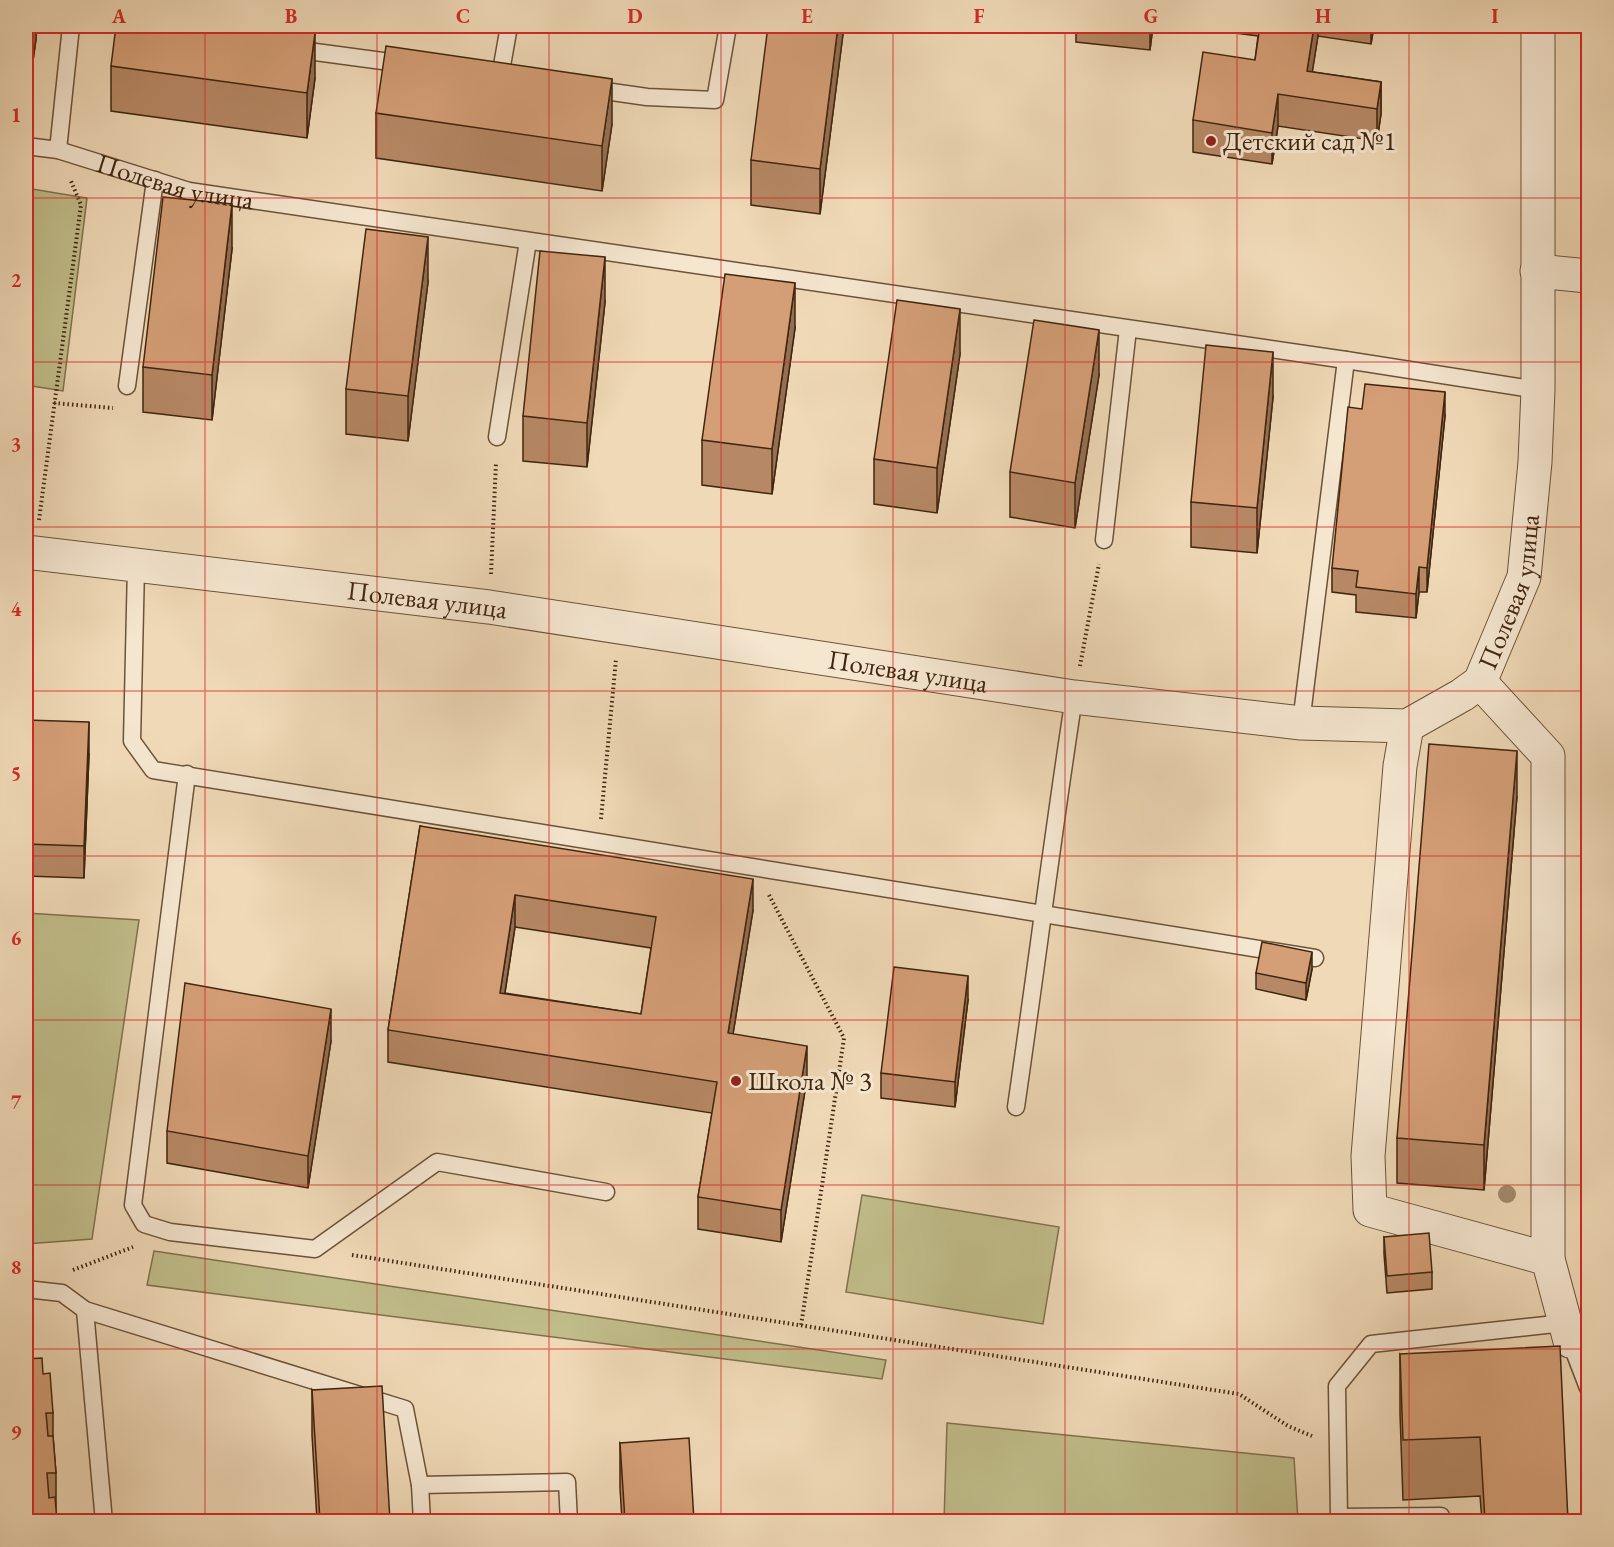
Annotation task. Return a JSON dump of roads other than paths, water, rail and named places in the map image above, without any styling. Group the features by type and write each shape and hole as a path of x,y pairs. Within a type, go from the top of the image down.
{"street":[{"name":"Полевая улица","path":"30,552 489,608 1074,697 1301,723 1407,726 1462,695 1480,682 1524,577 1535,462 1538,390 1536,271 1538,26"},
{"path":"1536,271 1588,276"},
{"path":"1480,682 1548,756 1548,1259 1574,1335"},
{"path":"1407,726 1400,766 1368,1156 1371,1210 1548,1259"}],"lane":[{"path":"58,150 71,26"},
{"path":"500,77 508,26"},
{"path":"571,87 647,97 715,100 728,26"},
{"path":"275,46 417,66"},
{"name":"Полевая улица","path":"26,146 58,150 189,191 1538,390"},
{"path":"127,386 156,180"},
{"path":"497,437 528,241"},
{"path":"1536,271 1588,263"},
{"path":"1104,540 1128,329"},
{"path":"1301,723 1346,360"},
{"path":"136,566 132,741 153,770 1315,958"},
{"path":"1016,1107 1074,697"},
{"path":"187,774 134,1205 144,1224 170,1232 315,1249 437,1162 606,1192"},
{"path":"26,1289 62,1293 85,1310 405,1409 420,1485 422,1521"},
{"path":"85,1310 104,1521"},
{"path":"1441,1521 1441,1516 1339,1519 1337,1386 1371,1344 1574,1335 1588,1388"},
{"path":"420,1485 567,1482 569,1521"}],"place":[{"name":"Детский сад №1","path":"1211,141"},
{"name":"Школа № 3","path":"736,1081"}]}
